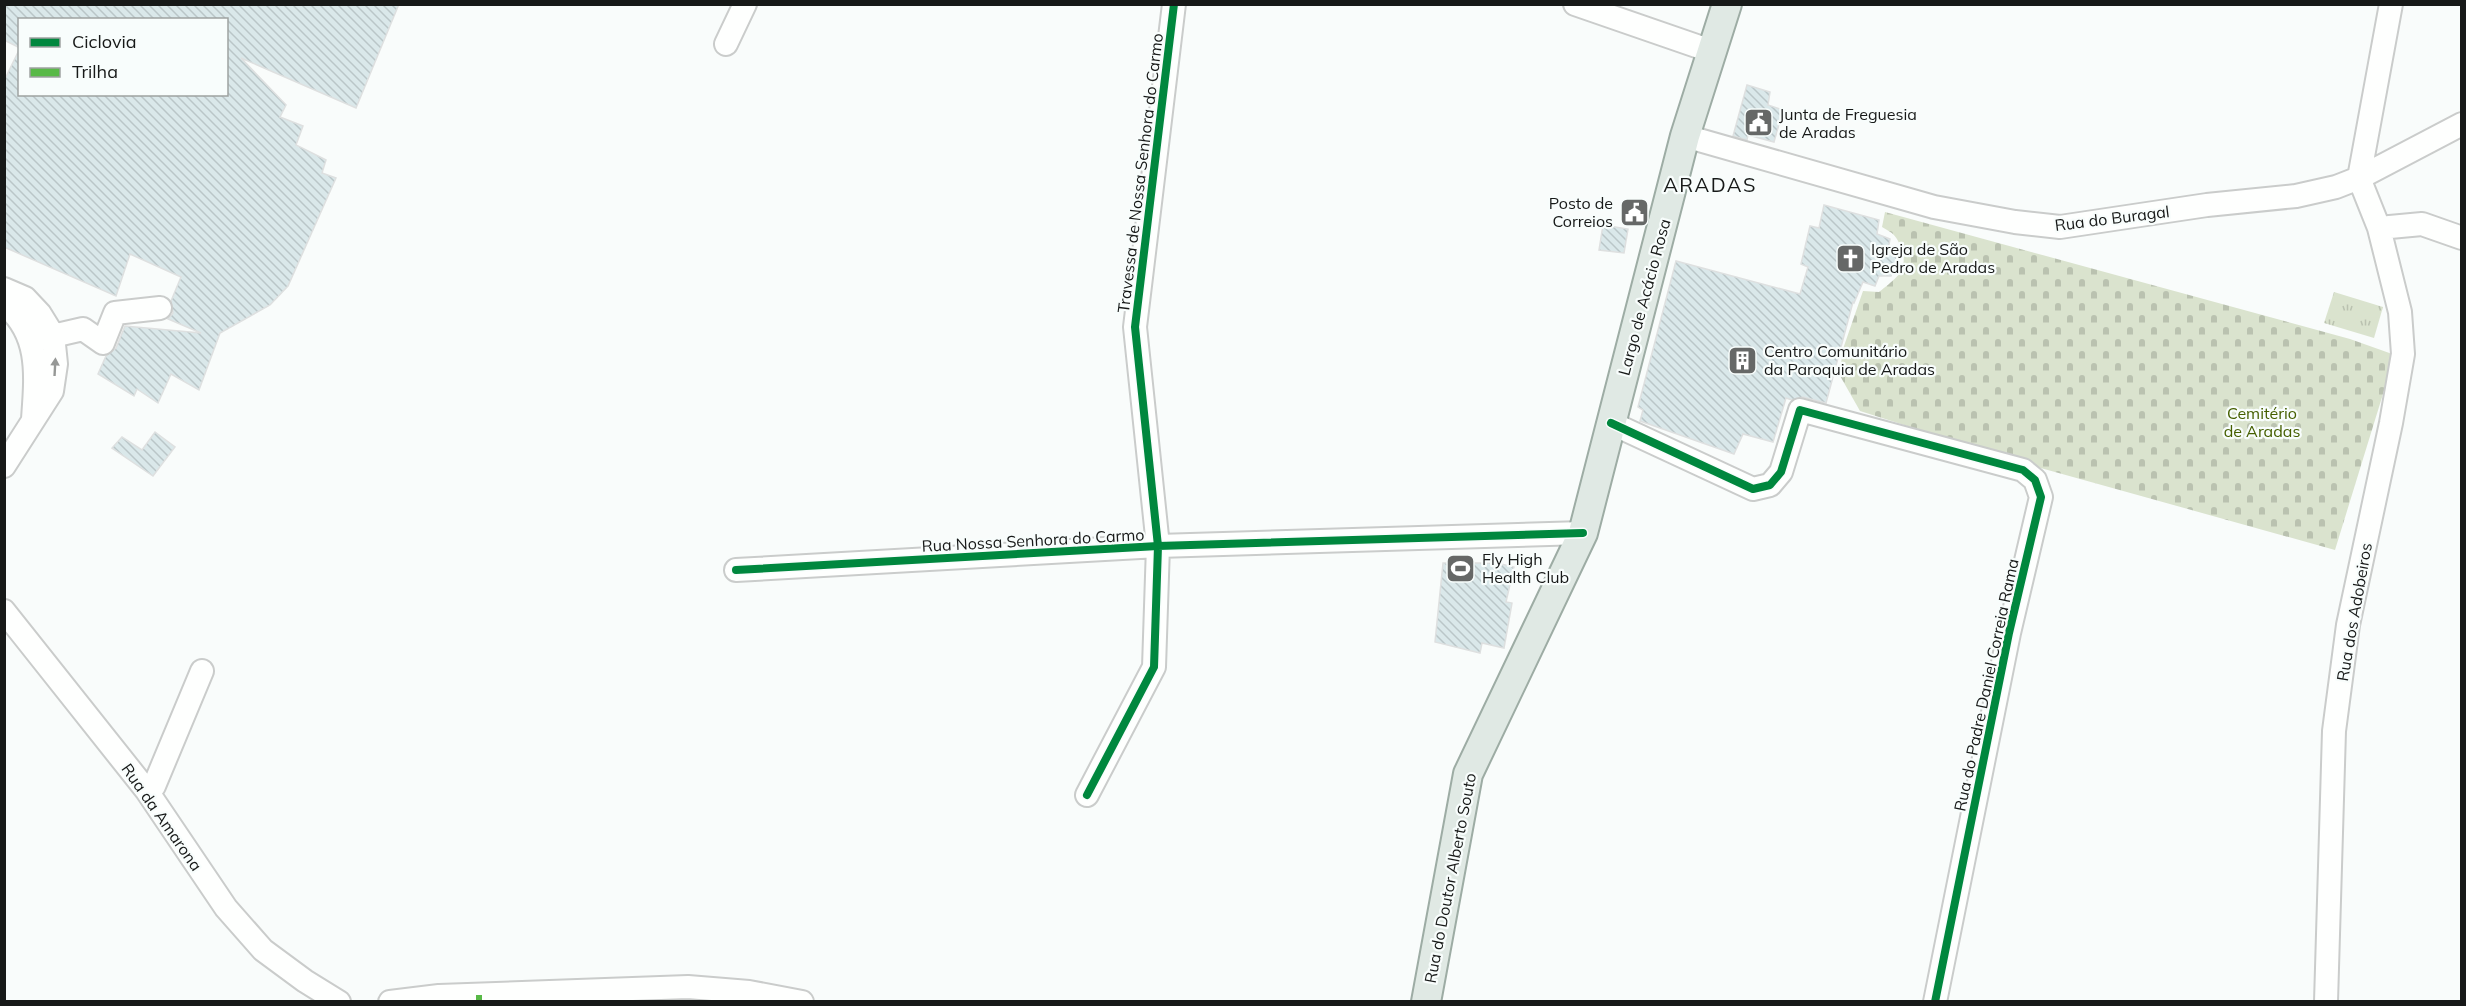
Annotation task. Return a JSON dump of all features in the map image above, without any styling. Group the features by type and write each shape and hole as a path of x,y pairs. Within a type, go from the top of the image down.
{"main road":[{"name":"Largo de Acácio Rosa","path":"1611,423 1685,136 1726,4"},
{"name":"Rua do Doutor Alberto Souto","path":"1426,1002 1468,774 1583,533 1611,423"}],"street":[{"path":"726,44 745,4"},
{"name":"Travessa de Nossa Senhora do Carmo","path":"1087,795 1154,667 1158,546 1135,327 1174,4"},
{"path":"1575,4 1711,51"},
{"path":"2359,178 2391,4"},
{"path":"2372,112 2380,137 2394,159"},
{"name":"Rua do Buragal","path":"1685,136 1934,207 2015,222 2060,227 2208,205 2296,196 2336,187 2359,178 2462,124"},
{"name":"Rua dos Adobeiros","path":"2326,1002 2334,731 2348,625 2389,434 2403,354 2400,312 2379,228 2359,178"},
{"path":"2379,228 2422,224 2462,238"},
{"path":"4,289 25,298 40,314 42,338 35,362 33,419 4,466"},
{"path":"4,304 42,338"},
{"path":"42,338 83,329 103,343 115,313 159,308"},
{"name":"Rua do Padre Daniel Correia Rama","path":"1611,423 1753,489 1770,485 1780,472 1800,411 2024,470 2035,480 2041,497 2009,633 1935,1002"},
{"name":"Rua Nossa Senhora do Carmo","path":"736,570 1158,546 1583,533"},
{"name":"Rua da Amarona","path":"4,611 148,792 226,908 263,950 305,981 339,1002"},
{"path":"148,792 154,786 202,671"},
{"path":"390,1002 440,996 688,987 749,992 802,1002"}],"green space":[{"name":"Cemitério de Aradas","path":"1885,212 2350,339 2395,355 2335,550 2037,467 1860,411 1839,374 1844,346 1863,291 1879,292 1895,278 1904,262 1898,240 1882,227"},
{"path":"2334,292 2383,307 2374,338 2324,323"}],"building":[{"path":"4,4 399,4 356,108 241,58 286,105 280,117 303,126 296,145 326,160 322,173 336,178 288,286 270,305 220,333 199,390 171,374 158,403 137,389 134,396 98,374 106,356 116,348 125,326 201,333 168,319 173,313 171,301 181,277 130,254 116,296 4,247 4,81 18,52 18,96 228,96 228,18 18,18 18,47 4,40"},
{"name":"Junta de Freguesia de Aradas","path":"1747,85 1770,92 1768,105 1783,110 1774,142 1748,135 1747,140 1733,136"},
{"name":"Centro Comunitário da Paroquia de Aradas","path":"1824,205 1879,220 1877,234 1890,239 1888,250 1899,252 1891,276 1879,276 1875,286 1863,282 1853,302 1826,403 1803,397 1792,400 1786,398 1773,442 1743,434 1734,454 1640,421 1643,410 1638,407 1676,261 1800,294 1808,267 1801,264 1810,226 1819,228"},
{"path":"1603,225 1628,229 1624,253 1599,250"},
{"path":"155,432 175,447 153,476 112,448 122,437 142,450"},
{"path":"1443,563 1497,563 1514,567 1506,602 1512,603 1504,648 1482,643 1480,653 1435,642"}],"marked path":[{"path":"479,995 479,1002"}],"cycle path":[{"path":"1087,795 1154,667 1158,546 1135,327 1174,4"},
{"path":"1611,423 1753,489 1770,485 1781,472 1800,410 2023,470 2035,480 2041,497 2009,633 1935,1002"},
{"path":"736,570 1158,546 1583,533"}],"place":[{"name":"Junta de Freguesia de Aradas","path":"1758,123"},
{"name":"Posto de Correios","path":"1634,212"},
{"name":"Igreja de São Pedro de Aradas","path":"1850,258"},
{"name":"Centro Comunitário da Paroquia de Aradas","path":"1743,360"},
{"name":"Fly High Health Club","path":"1461,568"}],"district":[{"name":"ARADAS","path":"1710,185"}]}
